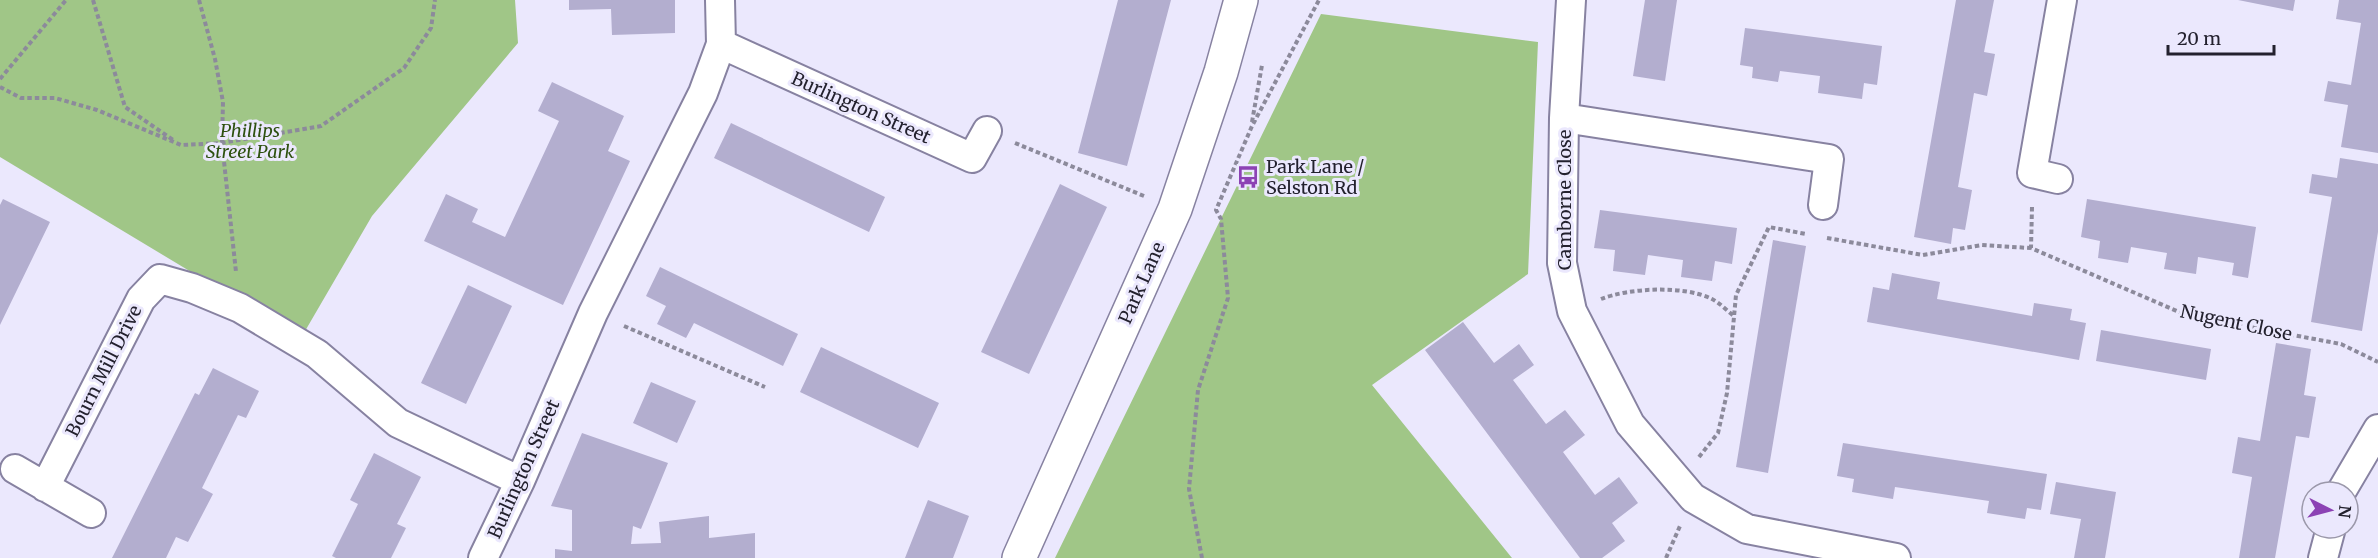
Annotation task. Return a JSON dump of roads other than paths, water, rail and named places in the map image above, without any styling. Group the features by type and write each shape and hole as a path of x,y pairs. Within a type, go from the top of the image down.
{"main road":[{"name":"Park Lane","path":"1018,558 1175,208 1221,72 1241,0"}],"street":[{"name":"Burlington Street","path":"483,558 520,481 593,313 703,93 721,44 720,0"},
{"name":"Camborne Close","path":"1570,0 1564,118 1562,263 1572,311 1630,424 1693,498 1747,529 1896,558"},
{"path":"2045,176 2062,0"},
{"name":"Burlington Street","path":"721,44 972,158 987,131"},
{"name":"Camborne Close","path":"1564,118 1829,159 1823,205"},
{"name":"Bourn Mill Drive","path":"45,487 141,299 160,279 192,288 240,308 317,354 398,423 520,481"},
{"path":"2348,480 2378,429"},
{"path":"15,470 91,513"},
{"path":"2323,558 2328,540"}],"place":[{"name":"Park Lane / Selston Rd","path":"1248,177"}],"park label":[{"name":"Phillips Street Park","path":"250,141"}]}
